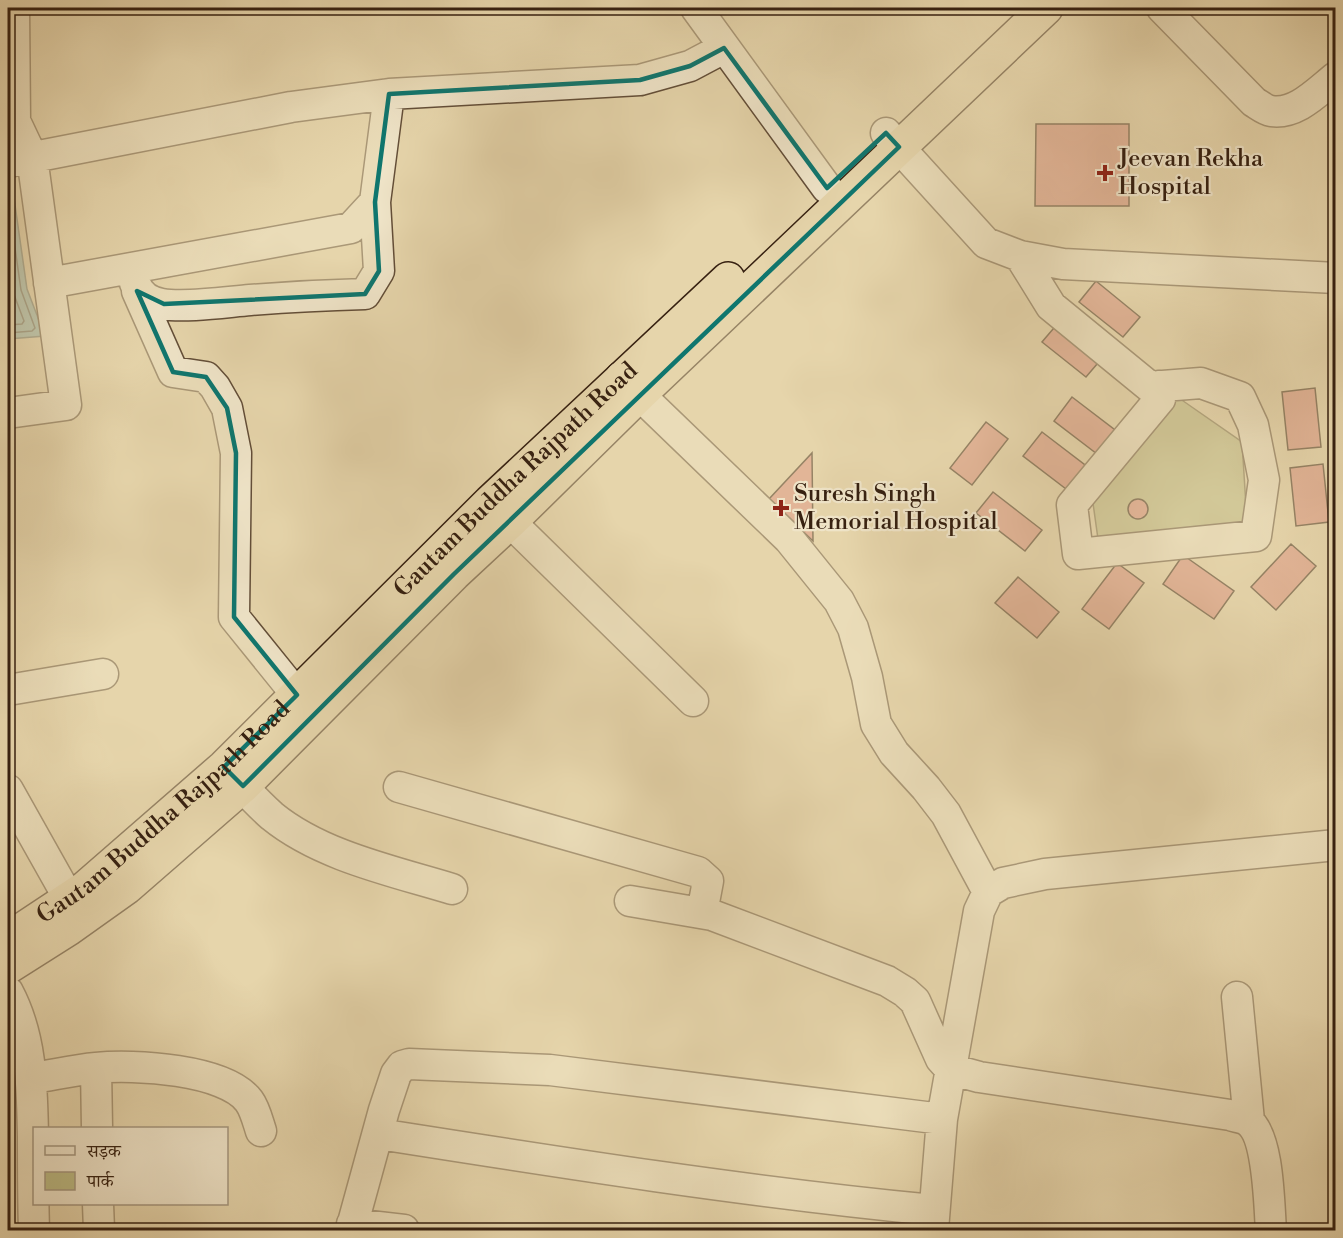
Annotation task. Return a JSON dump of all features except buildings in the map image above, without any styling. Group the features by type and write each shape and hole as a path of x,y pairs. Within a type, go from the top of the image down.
{"highway":[{"name":"Gautam Buddha Rajpath Road","path":"8,939 75,909 86,888 154,830 234,777 297,695 500,512 630,386 827,188 893,140 1015,8"},
{"path":"630,386 893,140 1046,8"},
{"path":"234,777 454,574 500,512"},
{"path":"8,967 75,909"}],"street":[{"path":"696,8 827,188"},
{"path":"1162,8 1254,102 1268,111 1288,111 1335,78"},
{"path":"8,413 66,405 49,283 20,159 15,121 12,14"},
{"path":"20,159 291,107 389,94 640,80 690,66 724,48"},
{"path":"134,280 149,301 164,304 213,303 302,295 365,294 379,271 375,202 389,94"},
{"path":"893,140 986,243 1020,256 1063,264 1335,278"},
{"path":"49,283 134,280 351,228 375,202"},
{"path":"1020,256 1051,306 1150,387 1159,386 1201,383 1240,397 1253,424 1264,480 1256,536 1078,554 1072,505 1160,399 1159,386"},
{"path":"134,280 173,372 206,378 227,408 236,453 234,617 297,695"},
{"path":"630,386 789,539 839,601 853,628 867,677 876,724 894,753 926,788 945,814 988,892"},
{"path":"500,512 693,701"},
{"path":"8,690 103,674"},
{"path":"234,777 272,816 305,837 367,864 452,889"},
{"path":"399,787 698,872 708,881 702,914"},
{"path":"8,790 75,909"},
{"path":"379,1134 841,1201 933,1220 942,1119 950,1069 979,911 988,892 1003,883 1045,874 1335,845"},
{"path":"630,901 712,915 887,981 915,1001 941,1059 950,1069 979,1077 1230,1115 1249,1121"},
{"path":"8,992 20,1019 32,1078 33,1154"},
{"path":"1237,997 1249,1121 1259,1137 1266,1165 1271,1230"},
{"path":"404,1230 352,1227 396,1074 402,1066 409,1064 550,1070 639,1083 809,1101 942,1119"},
{"path":"32,1078 96,1068 150,1067 203,1076 234,1087 250,1101 261,1131"},
{"path":"96,1068 97,1127"},
{"path":"34,1205 34,1230"},
{"path":"98,1205 99,1230"}],"highlighted area":[{"path":"724,48 827,188 886,133 899,147 454,574 243,786 224,767 297,695 234,617 236,453 227,408 206,377 173,372 137,291 164,304 365,294 379,271 375,202 389,94 640,80 690,66"}],"green space":[{"path":"1176,396 1242,442 1247,522 1098,539 1092,496"}],"water":[{"path":"13,191 27,289 45,336 8,339 8,192"}],"place":[{"name":"Jeevan Rekha Hospital","path":"1105,173"},
{"name":"Suresh Singh Memorial Hospital","path":"781,508"}]}
